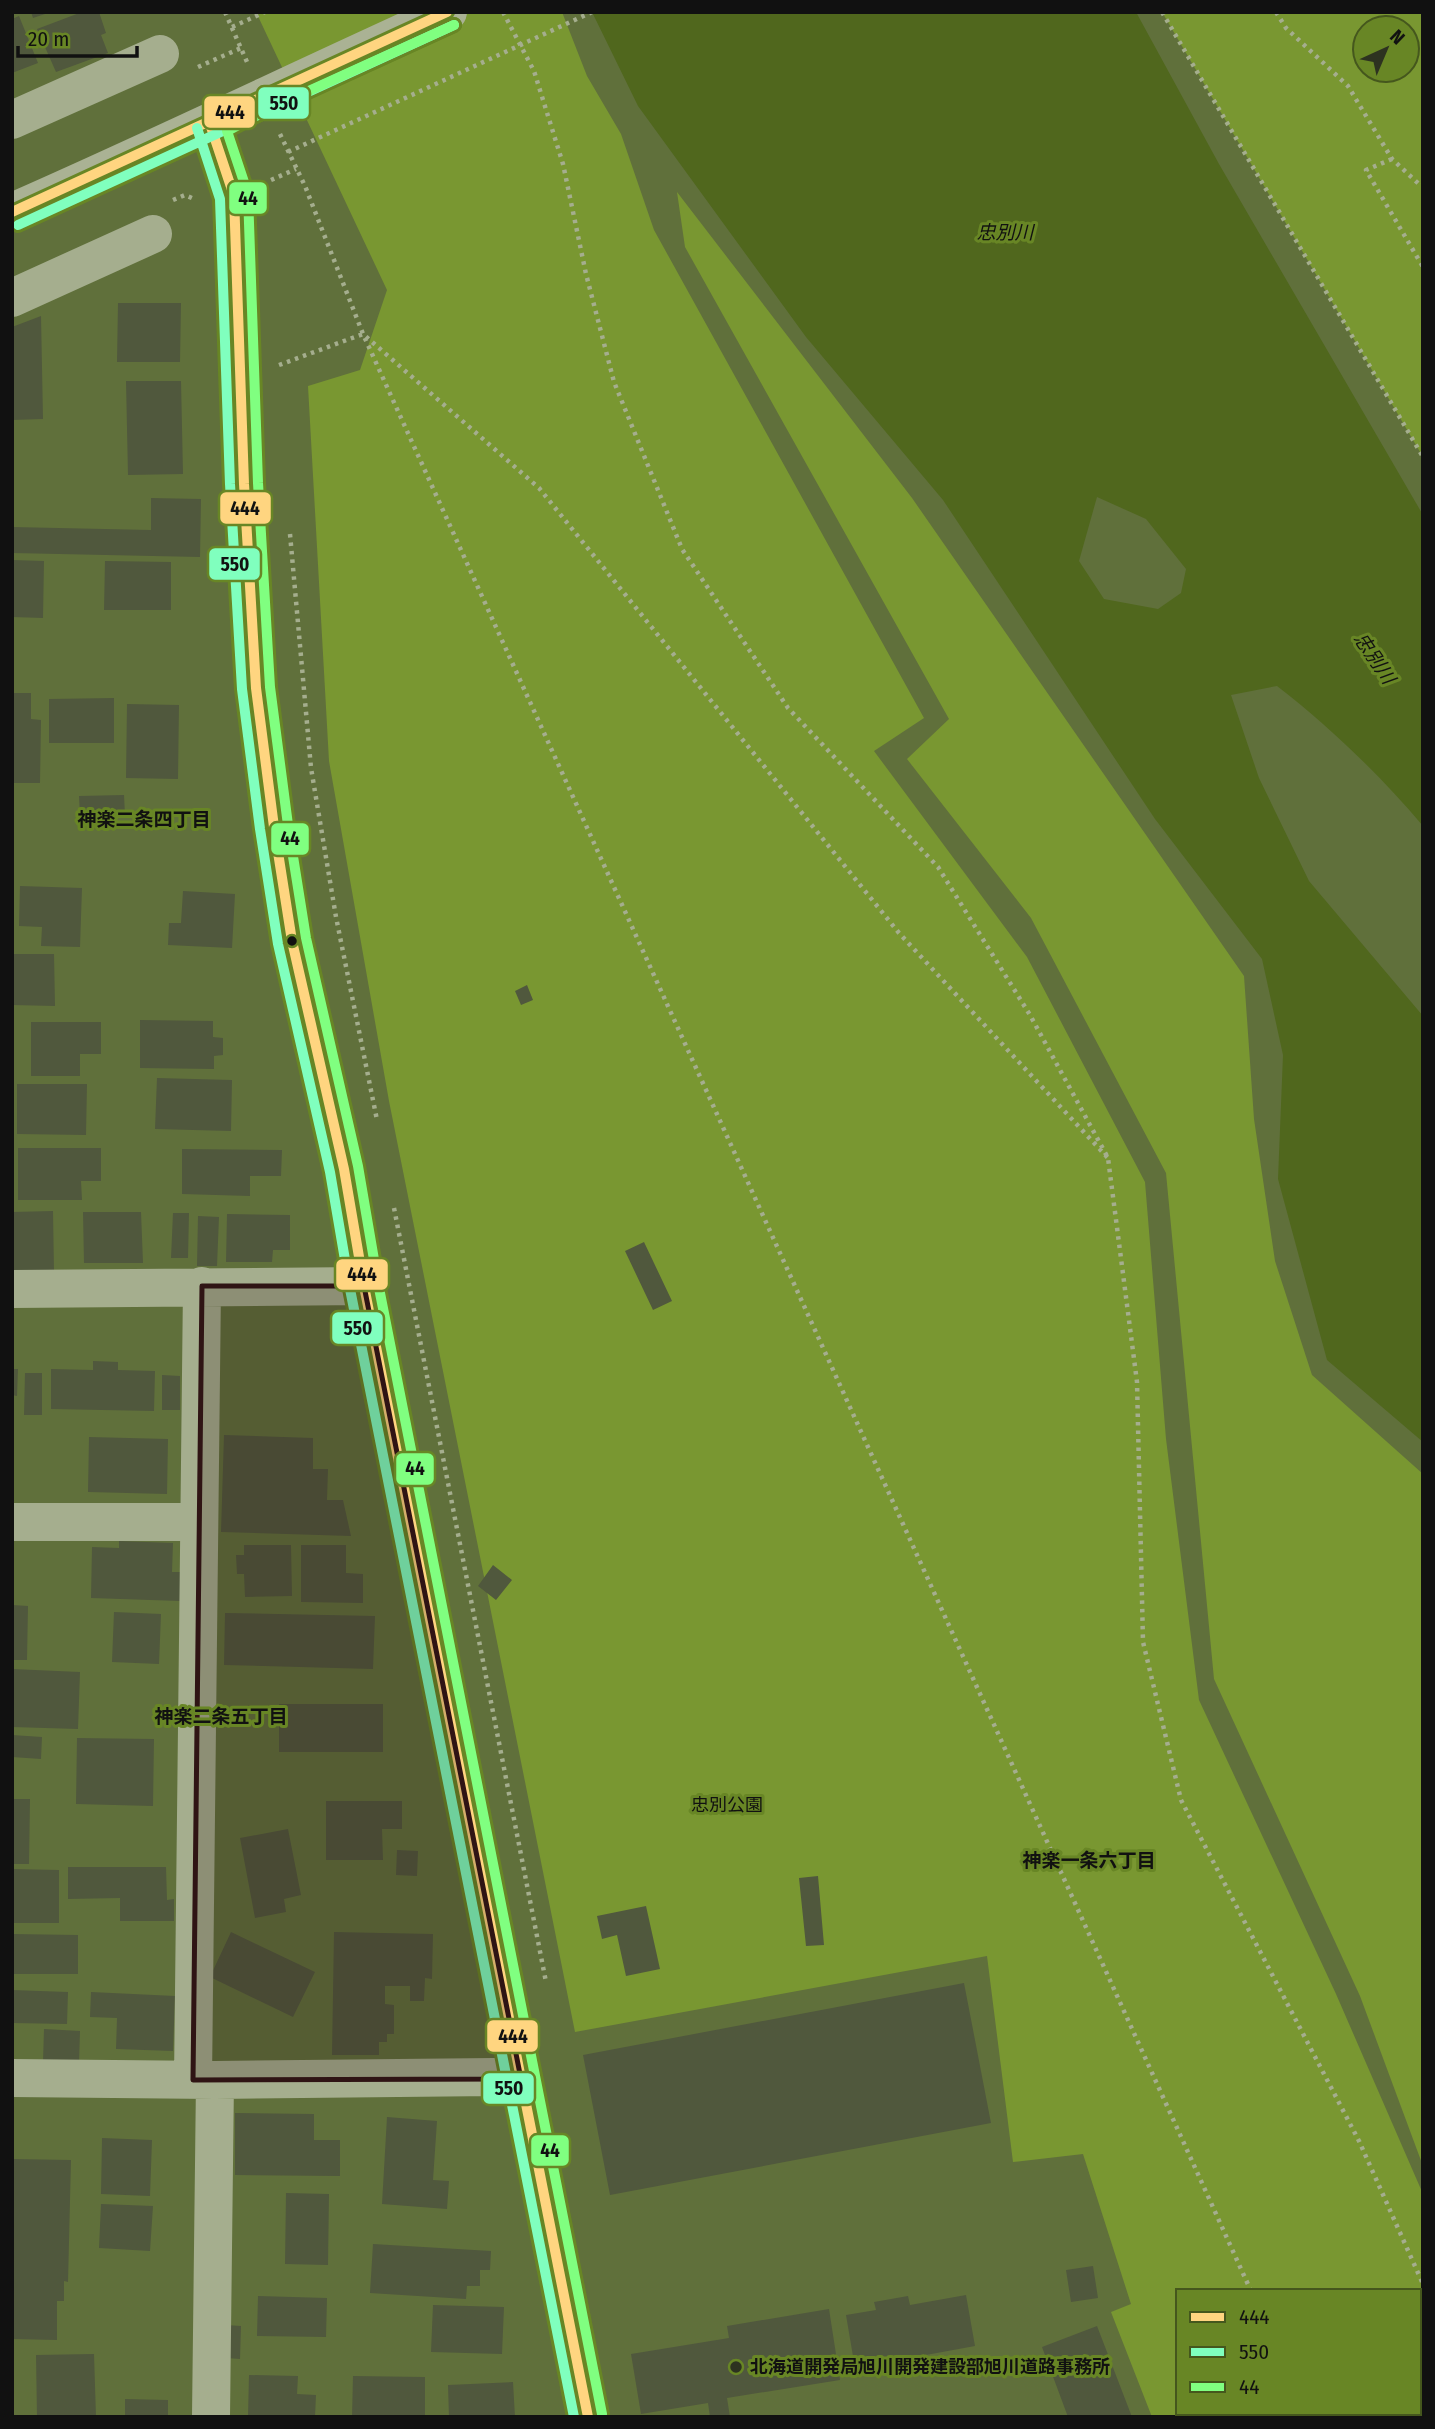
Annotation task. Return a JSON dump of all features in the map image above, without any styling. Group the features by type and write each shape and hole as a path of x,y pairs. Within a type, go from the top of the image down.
{"highway":[{"path":"12,212 210,124 263,96 447,12"}],"street":[{"path":"12,120 160,54"},
{"path":"210,124 234,196 244,497 256,688 292,941 344,1169 364,1286 588,2417"},
{"path":"12,298 153,234"},
{"path":"202,1286 198,1522 204,2080 211,2417"},
{"path":"12,1289 364,1286"},
{"path":"12,1522 198,1522"},
{"path":"12,2078 521,2079"}],"path":[{"path":"225,12 232,27 265,12"},
{"path":"503,12 534,71 563,164 586,274 614,382 682,549 788,708 938,867 1030,1015 1108,1158 1137,1382 1143,1642 1181,1800 1359,2141 1423,2284"},
{"path":"592,12 288,152 305,186 363,334 1250,2289"},
{"path":"1162,12 1423,457"},
{"path":"1276,12 1286,28 1348,86 1392,159 1423,185"},
{"path":"1392,159 1366,170 1423,267"},
{"path":"363,334 539,488 899,933 1108,1158"},
{"path":"280,378 279,364 363,334"},
{"path":"290,528 311,768 336,917 378,1123"},
{"path":"393,1200 546,1982"}],"highlighted area":[{"path":"202,1286 364,1286 521,2079 193,2080"}],"green space":[{"name":"忠別公園","path":"256,12 562,12 587,76 621,134 654,230 924,718 874,751 1027,957 1145,1182 1166,1439 1199,1700 1336,1994 1423,2194 1423,2417 1152,2417 1111,2312 1131,2304 1083,2154 1013,2162 987,1956 575,2032 389,1101 329,761 308,386 360,370 387,290"},
{"path":"1162,12 1423,12 1423,457"},
{"path":"677,192 912,498 1244,976 1254,1119 1275,1261 1312,1375 1423,1474 1423,2166 1360,1996 1214,1679 1166,1173 1031,918 907,759 949,719 685,247"}],"water":[{"name":"忠別川","path":"592,12 1136,12 1219,164 1423,515 1423,826 1354,752 1277,686 1231,695 1259,778 1309,881 1423,1016 1423,1442 1327,1360 1278,1179 1283,1055 1262,959 1155,819 943,500 806,337 638,106","holes":["1097,497 1146,519 1186,569 1181,593 1158,609 1104,599 1079,561"]}],"building":[{"path":"31,12 48,12 48,13 33,18"},
{"path":"82,12 99,12 106,33 101,35 108,53 56,72 37,29"},
{"path":"19,16 38,63 12,73 12,19"},
{"path":"118,303 181,303 180,362 117,362"},
{"path":"41,316 43,419 12,420 12,327"},
{"path":"126,381 181,381 183,474 128,475"},
{"path":"151,498 201,499 200,557 12,553 12,527 151,530"},
{"path":"12,560 44,561 43,618 12,617"},
{"path":"105,561 171,562 171,610 104,610"},
{"path":"12,693 31,693 31,719 41,720 40,783 12,783"},
{"path":"114,698 114,743 49,743 49,699"},
{"path":"127,704 179,705 178,779 126,778"},
{"path":"124,795 125,815 80,816 79,796"},
{"path":"20,886 82,888 80,947 41,946 42,927 19,926"},
{"path":"183,891 235,894 232,948 168,945 169,923 181,923"},
{"path":"12,954 54,954 55,1006 12,1005"},
{"path":"527,985 533,1000 521,1005 515,991"},
{"path":"140,1020 213,1021 213,1037 223,1038 223,1055 214,1056 214,1069 140,1068"},
{"path":"31,1022 101,1022 101,1054 80,1054 80,1076 31,1076"},
{"path":"157,1078 232,1080 231,1131 155,1129"},
{"path":"17,1084 87,1084 86,1135 17,1134"},
{"path":"18,1148 101,1148 101,1181 81,1181 82,1200 18,1200"},
{"path":"182,1149 282,1150 281,1176 250,1176 250,1196 182,1194"},
{"path":"53,1211 54,1272 12,1272 12,1212"},
{"path":"83,1212 141,1212 143,1263 84,1263"},
{"path":"173,1213 189,1213 188,1258 171,1258"},
{"path":"227,1214 290,1215 290,1250 273,1250 272,1262 226,1262"},
{"path":"198,1216 219,1217 217,1266 197,1266"},
{"path":"644,1242 672,1301 653,1310 625,1251"},
{"path":"93,1361 118,1362 118,1370 155,1371 154,1411 51,1409 51,1369 93,1370"},
{"path":"12,1369 18,1369 17,1396 12,1395"},
{"path":"25,1373 42,1373 42,1415 24,1415"},
{"path":"162,1375 180,1376 180,1410 162,1410"},
{"path":"224,1435 313,1438 313,1469 328,1469 327,1500 343,1500 351,1536 221,1532"},
{"path":"89,1437 168,1439 167,1494 88,1492"},
{"path":"119,1541 173,1543 172,1572 181,1572 180,1601 91,1598 92,1547 119,1548"},
{"path":"244,1545 291,1545 292,1596 245,1597 244,1574 237,1574 236,1555 244,1555"},
{"path":"301,1545 346,1545 346,1573 363,1574 363,1603 301,1602"},
{"path":"493,1565 512,1580 496,1600 478,1586"},
{"path":"12,1605 28,1606 27,1660 12,1660"},
{"path":"114,1612 161,1614 159,1664 112,1662"},
{"path":"225,1613 375,1616 373,1669 224,1665"},
{"path":"12,1669 80,1672 78,1729 12,1727"},
{"path":"279,1704 383,1704 383,1752 279,1752"},
{"path":"12,1735 42,1737 41,1759 12,1757"},
{"path":"77,1738 154,1739 153,1806 76,1804"},
{"path":"12,1799 30,1799 29,1864 12,1864"},
{"path":"326,1801 402,1801 402,1829 382,1829 383,1860 326,1860"},
{"path":"288,1829 301,1895 284,1899 286,1912 255,1918 240,1838"},
{"path":"397,1850 418,1851 417,1876 396,1875"},
{"path":"68,1867 166,1867 167,1900 174,1899 174,1921 120,1921 120,1898 68,1899"},
{"path":"12,1869 59,1870 59,1923 12,1923"},
{"path":"818,1876 824,1945 806,1946 799,1878"},
{"path":"646,1906 660,1969 626,1976 617,1935 602,1939 597,1916"},
{"path":"231,1932 315,1972 293,2017 210,1977"},
{"path":"334,1932 433,1934 432,1979 425,1978 424,2001 410,2001 410,1986 385,1986 385,2004 394,2005 394,2034 387,2034 387,2042 379,2042 379,2055 332,2055"},
{"path":"12,1934 78,1935 78,1974 12,1974"},
{"path":"964,1983 991,2123 610,2195 583,2055"},
{"path":"12,1990 68,1992 67,2024 12,2023"},
{"path":"91,1992 175,1996 173,2051 116,2049 117,2018 90,2017"},
{"path":"44,2029 80,2031 79,2064 43,2062"},
{"path":"235,2113 314,2114 314,2140 340,2140 340,2176 235,2175"},
{"path":"387,2117 437,2121 433,2180 449,2181 447,2209 382,2204"},
{"path":"102,2138 152,2140 150,2196 101,2194"},
{"path":"12,2159 71,2160 68,2282 64,2281 64,2301 57,2301 57,2340 12,2339"},
{"path":"286,2193 329,2194 328,2265 285,2264"},
{"path":"101,2204 153,2206 150,2251 99,2248"},
{"path":"373,2244 491,2251 490,2270 480,2270 480,2286 467,2286 466,2299 370,2293"},
{"path":"1093,2266 1098,2298 1071,2302 1066,2270"},
{"path":"966,2295 975,2346 855,2368 846,2315 876,2310 874,2302 908,2296 910,2305"},
{"path":"258,2296 327,2298 326,2337 257,2336"},
{"path":"433,2305 504,2307 502,2354 431,2352"},
{"name":"北海道開発局旭川開発建設部旭川道路事務所","path":"829,2309 840,2380 727,2398 730,2417 710,2417 708,2403 641,2414 631,2354 729,2338 727,2326"},
{"path":"226,2325 241,2326 240,2359 226,2358"},
{"path":"1097,2326 1132,2417 1068,2417 1042,2347"},
{"path":"94,2354 96,2417 37,2417 36,2355"},
{"path":"249,2375 298,2376 297,2394 316,2395 315,2417 248,2417"},
{"path":"353,2376 425,2377 425,2417 352,2417"},
{"path":"513,2382 515,2417 449,2417 448,2385"},
{"path":"125,2399 168,2400 168,2417 125,2417"}],"transit line":[{"name":"444","path":"12,212 447,12"},
{"name":"550","path":"18,225 454,25"},
{"name":"44","path":"454,25 269,109 227,131 248,194 258,483 270,687 306,938 358,1166 378,1283 602,2414"},
{"name":"444","path":"210,124 234,196 244,484 256,688 292,941 344,1169 364,1286 588,2417"},
{"name":"550","path":"197,128 220,199 230,484 242,689 278,944 330,1172 350,1289 574,2417"}],"place":[{"name":"北海道開発局旭川開発建設部旭川道路事務所","path":"736,2367"}],"district":[{"name":"神楽二条四丁目","path":"144,819"},
{"name":"神楽二条五丁目","path":"221,1716"},
{"name":"神楽一条六丁目","path":"1089,1860"}]}
